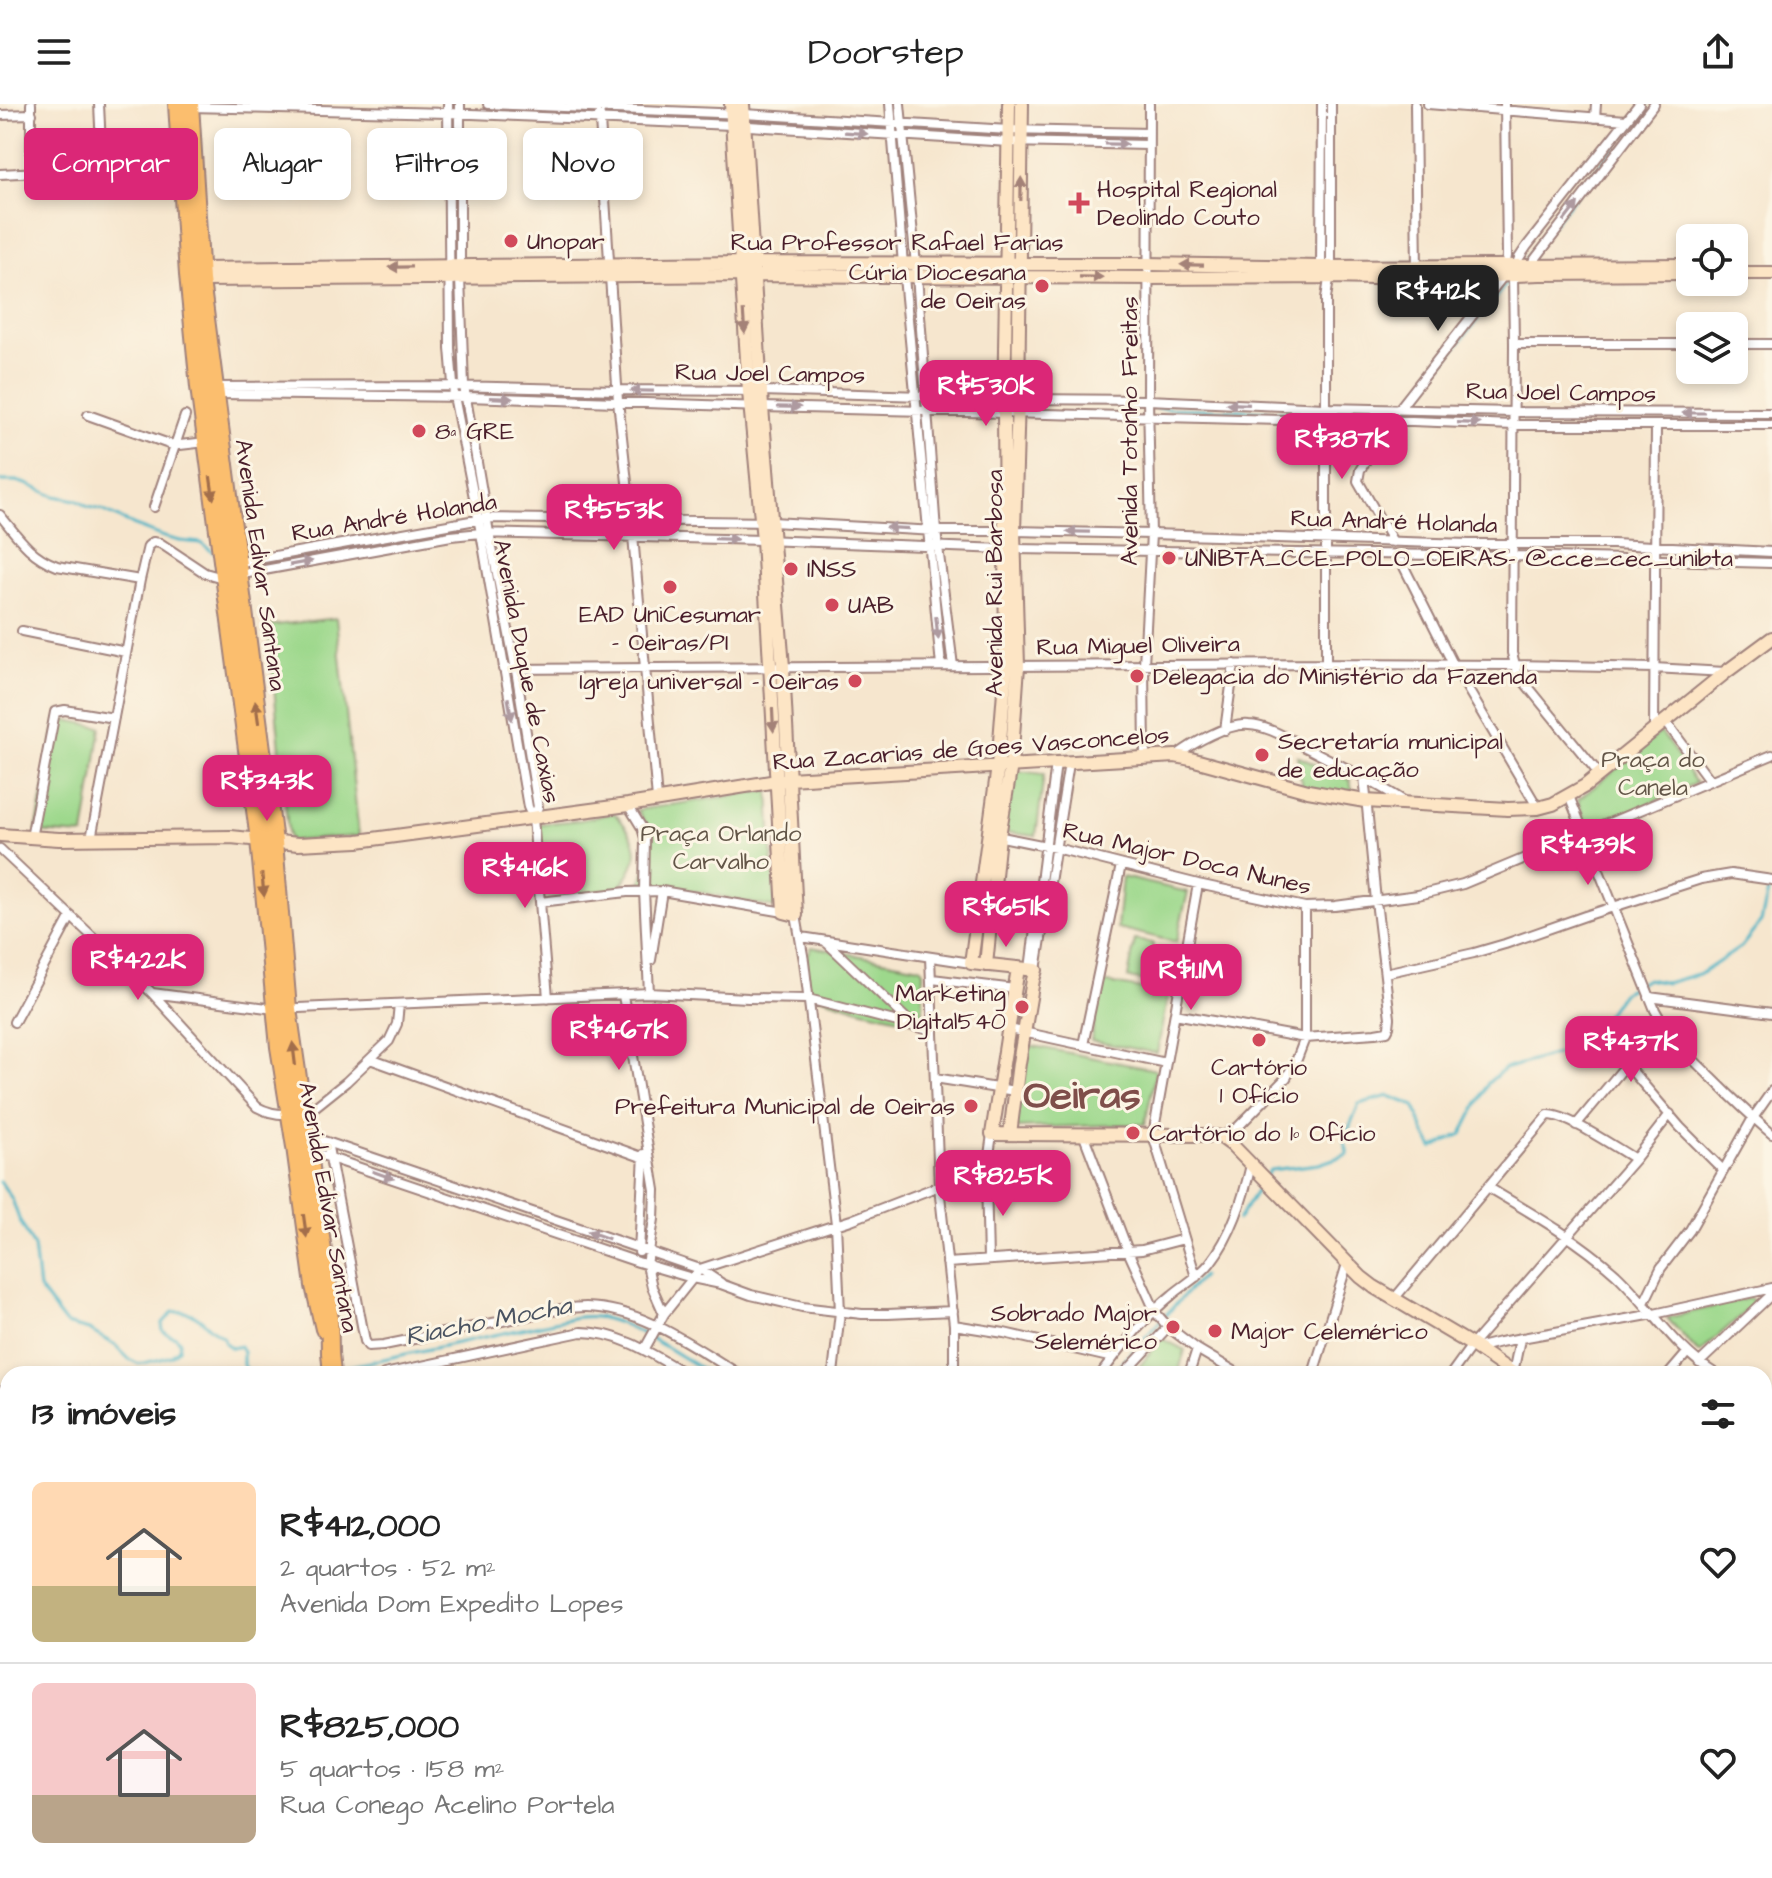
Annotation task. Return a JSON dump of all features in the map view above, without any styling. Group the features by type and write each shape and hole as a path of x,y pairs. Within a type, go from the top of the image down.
{"highway":[{"name":"Avenida Edivar Santana","path":"184,128 186,105"},
{"name":"Avenida Edivar Santana","path":"186,105 201,275 207,390 206,442 266,841 281,1009 295,1113 303,1144 314,1286 331,1362"},
{"name":"Avenida Edivar Santana","path":"183,200 188,275 207,390 227,571"}],"main road":[{"name":"Avenida Rui Barbosa","path":"971,963 1004,765 1012,666 1004,405 1013,270 1015,136 1009,104"},
{"name":"Avenida Rui Barbosa","path":"1015,136 1022,104"},
{"path":"738,114 777,667 790,914"},
{"name":"Rua Professor Rafael Farias","path":"201,275 748,270 1416,273 1676,265"},
{"path":"1748,265 1772,265"},
{"name":"Avenida Rui Barbosa","path":"1009,531 1018,406 1013,270"},
{"name":"Rua Professor Rafael Farias","path":"1516,270 1676,273"},
{"path":"1748,273 1772,273"},
{"path":"1538,808 1569,796 1600,775 1772,638"},
{"name":"Rua Zacarias de Goes Vasconcelos","path":"0,835 91,839 231,837 298,844 358,841 628,805 783,780 1175,756 1308,791 1365,801 1538,808"},
{"name":"Avenida Rui Barbosa","path":"986,965 994,835"},
{"path":"971,963 1029,972"},
{"path":"1029,972 1015,989 992,1134 1221,1137 1347,1264 1374,1287 1502,1366"},
{"path":"1010,1134 1025,1032 1029,972"}],"street":[{"path":"99,104 100,128"},
{"path":"488,104 599,111"},
{"path":"890,104 910,270"},
{"path":"900,104 920,397 926,411 941,666"},
{"name":"Avenida Totonho Freitas","path":"1145,758 1144,664 1151,534 1149,104"},
{"path":"1322,104 1326,272 1326,664"},
{"path":"1326,272 1331,104"},
{"path":"1415,104 1416,273"},
{"path":"1428,104 1505,107 1626,120"},
{"path":"1585,104 1585,117"},
{"path":"1595,118 1596,104"},
{"path":"1516,270 1527,246 1639,104"},
{"path":"1399,409 1654,104"},
{"path":"186,105 738,114 1148,145"},
{"path":"1505,107 1516,270 1512,641 1515,665 1521,678 1600,775"},
{"name":"Avenida Duque de Caxias","path":"448,108 454,272 464,386 482,519"},
{"path":"0,115 32,109"},
{"name":"Avenida Duque de Caxias","path":"460,109 452,386 516,670 538,807 533,818"},
{"path":"599,111 617,390 657,799"},
{"path":"738,114 893,136 1149,133"},
{"path":"0,174 24,172"},
{"path":"1514,344 1676,344"},
{"path":"1748,344 1772,344"},
{"name":"Rua Joel Campos","path":"207,390 452,386 617,390 926,411 1148,400 1514,412 1772,413"},
{"name":"Rua Joel Campos","path":"207,390 618,401 920,397 1149,418 1514,425 1772,425"},
{"path":"920,397 916,410 932,530"},
{"path":"1412,421 1416,409"},
{"path":"88,415 174,445 206,442"},
{"path":"154,507 185,416"},
{"path":"1391,422 1360,470 1358,481 1393,542"},
{"path":"1654,732 1656,425"},
{"path":"0,515 31,552 46,562 140,580"},
{"name":"Rua André Holanda","path":"227,571 482,519 767,522 932,530 1655,546 1772,552"},
{"name":"Avenida Duque de Caxias","path":"485,533 503,669 528,807 533,818"},
{"name":"Rua André Holanda","path":"227,571 485,533 1009,549 1772,563"},
{"path":"91,839 147,549 153,542 160,543 200,570 227,571"},
{"path":"933,547 953,666"},
{"path":"1398,555 1453,664 1538,808"},
{"path":"22,631 126,652"},
{"path":"1225,730 1234,664"},
{"name":"Rua Miguel Oliveira","path":"503,669 1453,664 1726,672"},
{"path":"31,838 57,710 114,718"},
{"path":"1666,722 1710,781"},
{"path":"1175,756 1204,738 1239,725 1251,725 1364,776 1409,804"},
{"name":"Rua Major Doca Nunes","path":"994,835 1305,907 1335,906 1436,892 1463,884 1772,755"},
{"path":"1029,972 1045,846 1062,763"},
{"path":"1029,972 1056,848 1062,763"},
{"path":"1175,1014 1305,1038 1387,1031 1390,1018 1364,776"},
{"path":"1569,796 1661,1023 1683,1049 1772,1134"},
{"path":"628,805 645,838 649,993"},
{"path":"533,818 548,998"},
{"path":"0,849 152,993 257,1107 267,1112 277,1115 295,1113 323,1100 389,1041 399,1004"},
{"path":"1083,1045 1121,865"},
{"path":"1385,973 1505,944 1701,879 1731,874 1772,880"},
{"path":"1196,1277 1153,1135 1198,884"},
{"path":"540,902 662,891 790,914 801,937 836,1224 840,1312 834,1366"},
{"path":"648,977 662,891"},
{"path":"1221,1137 1245,1121 1286,1078 1293,1069 1305,1038 1305,907"},
{"path":"14,1022 71,916"},
{"path":"801,937 971,963"},
{"path":"824,940 914,1027"},
{"path":"930,957 939,1186 953,1311 954,1366"},
{"path":"932,979 1015,989"},
{"path":"152,993 281,1009 649,993 808,999 933,1031"},
{"path":"1648,994 1772,1013"},
{"path":"623,995 655,1198 642,1263 664,1314"},
{"path":"1576,1125 1661,1023"},
{"path":"1009,1029 1166,1063"},
{"path":"370,1059 647,1159"},
{"path":"1627,1065 1723,1170"},
{"path":"935,1078 1015,1091"},
{"path":"1644,1303 1661,1268 1690,1230 1753,1118 1772,1091"},
{"path":"1458,1366 1670,1114"},
{"path":"1394,1299 1548,1115 1557,1115 1635,1159"},
{"path":"988,1260 986,1177 992,1134"},
{"path":"1084,1136 1128,1251 1156,1312 1166,1325 1226,1366"},
{"path":"327,1142 368,1346 586,1307 615,1310 656,1327 725,1366"},
{"path":"303,1144 327,1142 700,1269 721,1284"},
{"path":"303,1144 329,1157 642,1263 773,1301 840,1312 888,1314 953,1311"},
{"path":"1107,1366 1172,1294 1209,1264 1228,1232 1253,1168"},
{"path":"645,1348 664,1314 700,1269 939,1186 986,1177"},
{"path":"1489,1188 1569,1236 1618,1276 1699,1366"},
{"path":"475,1206 478,1194"},
{"path":"947,1263 1128,1251 1154,1248 1184,1239"},
{"path":"1315,1366 1347,1264"},
{"path":"1474,1347 1654,1314 1772,1288"},
{"path":"1703,1366 1772,1294"},
{"path":"954,1325 1113,1358"},
{"path":"1131,1366 1166,1325"},
{"path":"422,1366 581,1332 616,1337 645,1348 673,1366"},
{"path":"1515,1366 1520,1339"},
{"path":"1192,1366 1197,1349"},
{"path":"1676,1366 1687,1353"}],"green space":[{"path":"336,618 359,836 289,841 268,626"},
{"path":"57,718 101,727 84,835 36,832"},
{"name":"Praça do Canela","path":"1661,732 1696,783 1587,831 1578,800"},
{"path":"1297,756 1350,780 1354,800 1302,787"},
{"path":"1010,770 1044,774 1036,836 1002,832"},
{"name":"Praça Orlando Carvalho","path":"769,790 775,908 700,892 640,884 651,852 648,827 637,810"},
{"path":"614,813 630,832 636,850 626,878 617,889 547,896 541,890 539,824"},
{"path":"1122,877 1188,892 1176,942 1117,928"},
{"path":"1135,940 1153,943 1147,981 1128,978"},
{"path":"812,947 920,967 923,971 923,1023 806,993 804,961"},
{"path":"1102,982 1168,994 1157,1053 1091,1041"},
{"path":"1023,1044 1156,1070 1145,1124 1015,1128"},
{"path":"1750,1298 1755,1303 1699,1353 1667,1318"},
{"path":"1161,1338 1185,1350 1180,1366 1140,1366"}],"waterway":[{"path":"1526,258 1648,104"},
{"path":"1410,404 1508,282"},
{"path":"1127,408 1143,408"},
{"path":"1157,408 1320,412"},
{"path":"1335,413 1403,414"},
{"path":"0,481 16,481 54,496 76,500 164,537 201,543 213,552"},
{"path":"254,566 382,542"},
{"path":"1266,1176 1270,1170 1319,1164 1348,1154 1344,1140 1359,1104 1389,1096 1415,1106 1433,1148 1462,1134 1488,1083 1504,1069 1577,1048 1622,993 1647,979 1666,983 1702,973 1741,947 1761,922 1769,888"},
{"name":"Riacho Mocha","path":"0,1181 12,1199 34,1247 39,1289 66,1324 89,1330 114,1344 139,1364 171,1356 179,1349 180,1342 163,1331 162,1324 173,1312 189,1313 201,1319 232,1348 240,1346 244,1366"},
{"path":"1238,1220 1262,1182"},
{"path":"1118,1366 1202,1276"},
{"name":"Riacho Mocha","path":"351,1366 577,1317 610,1320 624,1325 697,1366"}],"place":[{"name":"Hospital Regional Deolindo Couto","path":"1079,203"},
{"name":"Unopar","path":"511,241"},
{"name":"Cúria Diocesana de Oeiras","path":"1042,286"},
{"name":"8ª GRE","path":"419,431"},
{"name":"UNIBTA_CCE_POLO_OEIRAS- @cce_cec_unibta","path":"1169,558"},
{"name":"INSS","path":"791,569"},
{"name":"EAD UniCesumar - Oeiras/PI","path":"670,587"},
{"name":"UAB","path":"832,605"},
{"name":"Delegacia do Ministério da Fazenda","path":"1137,676"},
{"name":"Igreja universal - Oeiras","path":"855,681"},
{"name":"Secretaría municipal de educação","path":"1262,755"},
{"name":"Marketing Digital540","path":"1022,1007"},
{"name":"Cartório 1 Ofício","path":"1259,1040"},
{"name":"Prefeitura Municipal de Oeiras","path":"971,1106"},
{"name":"Cartório do 1º Ofício","path":"1133,1133"},
{"name":"Sobrado Major Selemérico","path":"1173,1327"},
{"name":"Major Celemérico","path":"1215,1331"}],"district":[{"name":"Oeiras","path":"1082,1094"}]}
